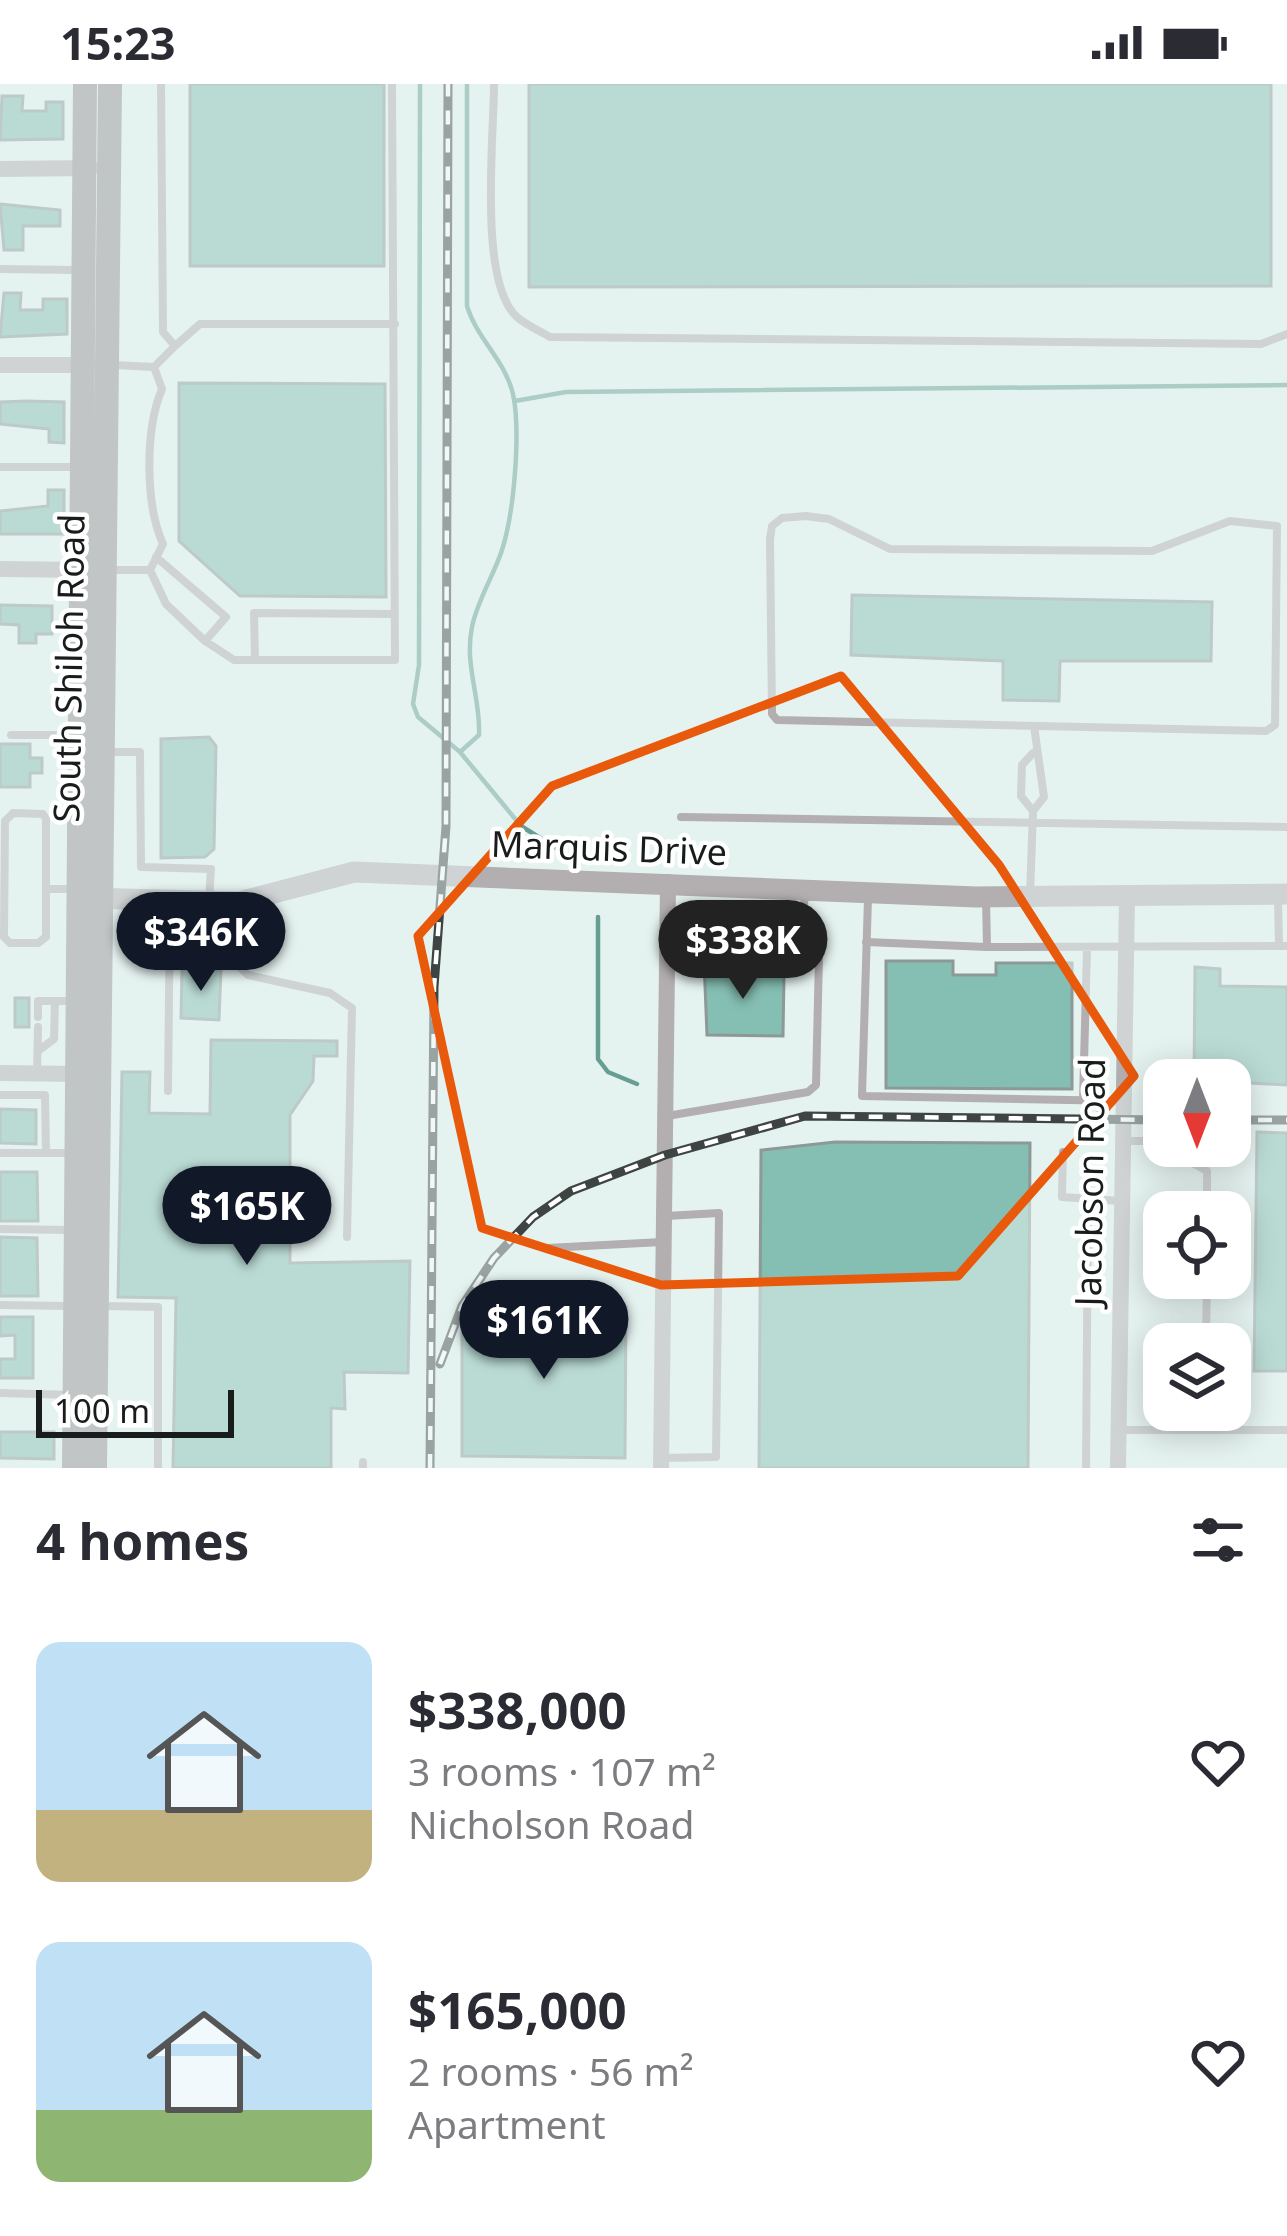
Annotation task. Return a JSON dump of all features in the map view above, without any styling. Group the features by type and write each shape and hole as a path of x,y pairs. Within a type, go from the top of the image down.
{"main road":[{"name":"South Shiloh Road","path":"85,84 98,168 92,750 86,895 86,1306 95,1468"},
{"name":"South Shiloh Road","path":"93,570 82,467 96,365 84,270 110,84"},
{"name":"South Shiloh Road","path":"74,1468 74,1395 86,1306 74,1230 75,1153 88,1074 66,1001 86,895"}],"street":[{"path":"0,169 98,168"},
{"path":"0,365 96,365"},
{"path":"0,569 93,570"},
{"name":"Marquis Drive","path":"86,895 238,902 354,872 986,897 1282,894"},
{"path":"661,1463 668,882"},
{"name":"Jacobson Road","path":"1118,1468 1127,896"},
{"path":"0,1073 88,1074"}],"lane":[{"path":"161,84 164,332 175,346"},
{"path":"154,368 162,389 154,410 152,522 163,544 150,571 166,604 234,660 395,660 392,84"},
{"path":"494,84 493,243 499,289 515,316 550,337 1261,344 1287,334"},
{"path":"0,269 84,270"},
{"path":"96,365 154,368 200,324 395,324"},
{"path":"0,467 82,467"},
{"path":"794,517 829,519 890,549 1152,551 1230,521 1277,526 1276,725 1266,731 1034,726 777,720 772,714 772,526 794,517"},
{"path":"156,557 226,617 205,640"},
{"path":"93,570 150,571"},
{"path":"255,660 254,613 395,614"},
{"path":"1033,817 1021,796 1022,765 1033,753 1034,726"},
{"path":"11,735 61,735 92,750 140,752 141,867 211,869 209,902"},
{"path":"1029,897 1033,817 1044,797 1044,766 1033,753"},
{"path":"14,813 43,814 46,819 46,889 46,937 38,943 10,943 4,937 4,821 14,813"},
{"path":"681,817 1033,817 1287,827"},
{"path":"665,1116 808,1092 817,1085 819,957 802,928 806,888"},
{"path":"46,889 86,895"},
{"path":"868,891 862,1096 1124,1101"},
{"path":"866,942 1087,949 1283,946 1282,894"},
{"path":"986,897 986,947"},
{"path":"168,1091 170,901"},
{"path":"170,949 230,958 248,975 330,993 352,1008 346,1238"},
{"path":"1083,1100 1087,949"},
{"path":"37,1073 38,1001 66,1001 54,1039 38,1051"},
{"path":"0,1095 45,1095 46,1153"},
{"path":"1124,1141 1153,1142 1207,1171 1207,1191"},
{"path":"1063,1152 1062,1197 1123,1201"},
{"path":"0,1153 75,1153"},
{"path":"1087,1468 1088,1199"},
{"path":"661,1463 716,1457 717,1413 718,1214 664,1216"},
{"path":"0,1229 74,1230"},
{"path":"547,1249 664,1241"},
{"path":"0,1305 158,1306 158,1468"},
{"path":"0,1393 74,1395"},
{"path":"1118,1430 1143,1430"},
{"path":"1251,1430 1287,1430"}],"highlighted area":[{"path":"841,676 999,865 1134,1076 958,1276 661,1285 482,1228 418,936 552,786"}],"building":[{"path":"190,84 384,84 384,266 190,266"},
{"path":"529,84 1271,84 1271,286 529,287"},
{"path":"2,96 23,96 22,111 46,111 46,102 63,102 63,139 0,140"},
{"path":"0,204 60,210 60,226 23,226 23,250 4,250"},
{"path":"4,293 21,293 20,310 43,310 43,299 67,299 67,334 0,337"},
{"path":"179,383 385,384 386,597 240,596 179,541"},
{"path":"0,402 64,402 64,443 49,442 49,429 0,424"},
{"path":"48,490 64,490 64,534 0,534 0,511 48,506"},
{"path":"852,595 1212,602 1211,661 1060,661 1059,701 1003,700 1003,661 851,655"},
{"path":"0,605 52,606 52,634 36,634 36,643 19,643 19,625 0,624"},
{"path":"209,737 216,746 214,849 205,857 161,858 161,739"},
{"path":"0,744 30,744 30,758 42,758 42,773 30,773 30,787 0,787"},
{"path":"704,961 726,961 726,968 784,976 783,1036 707,1035"},
{"path":"886,961 953,961 953,975 996,975 996,963 1072,963 1072,1089 886,1088"},
{"path":"1195,967 1220,969 1220,986 1287,987 1287,1085 1251,1083 1251,1059 1194,1059"},
{"path":"182,969 221,970 219,1020 181,1018"},
{"path":"15,998 29,998 29,1027 15,1027"},
{"path":"211,1040 337,1041 337,1056 314,1056 313,1081 290,1115 290,1263 410,1261 408,1373 344,1372 345,1409 331,1408 331,1468 173,1468 176,1298 118,1297 122,1072 150,1072 149,1113 210,1114"},
{"path":"0,1109 36,1110 36,1144 0,1143"},
{"path":"1257,1132 1287,1133 1287,1371 1254,1371"},
{"path":"835,1142 1030,1143 1028,1468 759,1468 761,1150"},
{"path":"0,1172 37,1172 38,1221 0,1221"},
{"path":"0,1237 37,1238 38,1296 0,1296"},
{"path":"471,1305 626,1307 625,1458 462,1456 462,1322"},
{"path":"0,1317 33,1317 33,1378 0,1378 0,1359 15,1359 15,1335 0,1336"},
{"path":"0,1432 54,1432 54,1459 0,1458"}],"waterway":[{"path":"420,84 419,665 413,704 418,717 460,752 521,826 572,858"},
{"path":"460,752 479,735 470,641 506,534 516,450 509,382 467,306 467,84"},
{"path":"515,401 566,392 1287,385"},
{"path":"598,917 598,1059 608,1072 637,1084"}],"railway":[{"path":"430,1468 434,987 446,826 448,84"},
{"path":"440,1364 462,1306 494,1258 533,1217 571,1191 665,1155 805,1116 1143,1120"},
{"path":"1251,1120 1287,1120"}]}
